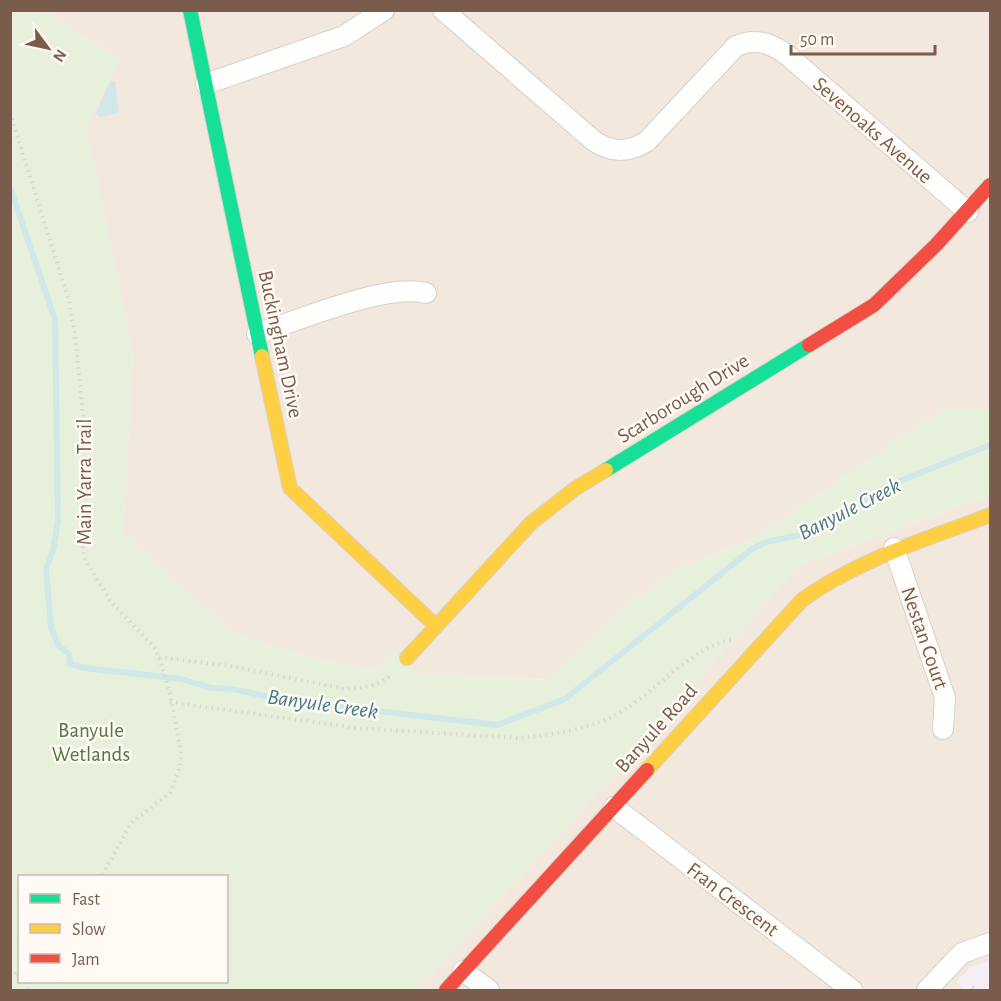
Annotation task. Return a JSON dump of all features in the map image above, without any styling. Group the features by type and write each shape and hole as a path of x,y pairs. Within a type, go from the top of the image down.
{"street":[{"name":"Buckingham Drive","path":"190,10 290,488 303,503 436,626"},
{"path":"206,84 344,36 384,10"},
{"name":"Sevenoaks Avenue","path":"442,10 594,141 602,147 622,151 638,147 647,141 736,46 751,42 766,43 786,54 968,212"},
{"name":"Scarborough Drive","path":"407,658 542,512 576,488 874,305 968,212 990,186"},
{"path":"257,334 384,293 411,289 426,293"},
{"name":"Banyule Road","path":"446,990 802,600 851,568 894,548 990,515"},
{"name":"Banyule Road","path":"929,536 984,531"},
{"name":"Nestan Court","path":"894,548 945,698 943,729"},
{"name":"Fran Crescent","path":"614,807 852,990"},
{"path":"927,990 962,953 990,943"},
{"path":"464,971 489,990"}],"path":[{"name":"Main Yarra Trail","path":"10,113 69,302 75,335 88,464 81,536 85,560 111,602 154,647 159,657 180,751 175,783 165,798 131,823 103,875"},
{"path":"170,702 356,728 517,738 539,737 587,727 611,718 701,653 731,639 738,639"},
{"path":"159,657 231,666 360,689 386,680 407,658"}],"shaded area":[{"path":"51,11 990,11 990,409 944,409 756,537 681,568 629,603 549,680 419,674 394,652 375,671 295,654 233,634 123,534 133,355 86,127 119,58 57,21"},
{"path":"990,495 990,990 417,990 628,760 799,565"},
{"path":"990,961 990,990 964,990 956,982 972,966"}],"green space":[{"name":"Banyule Wetlands","path":"10,11 51,11 57,21 119,58 86,127 133,355 123,534 233,634 295,654 375,671 394,652 419,674 548,680 629,603 681,568 756,537 944,409 990,409 990,495 799,565 628,760 417,990 11,990"}],"water":[{"path":"110,81 115,81 119,113 100,117 96,113"}],"waterway":[{"name":"Banyule Creek","path":"10,187 55,320 58,520 53,551 46,569 51,627 58,645 69,654 70,664 85,668 182,679 211,688 232,689 285,700 497,725 565,699 752,549 766,542 810,533 885,487 990,445"}],"traffic: fast":[{"path":"190,10 262,356"},
{"path":"606,470 809,345"}],"traffic: slow":[{"path":"262,356 290,488 436,626"},
{"path":"407,658 531,523 576,488 606,470"},
{"path":"647,770 802,600 869,562 990,515"}],"traffic: jam":[{"path":"809,345 874,305 936,245 990,185"},
{"path":"446,990 647,770"}]}
